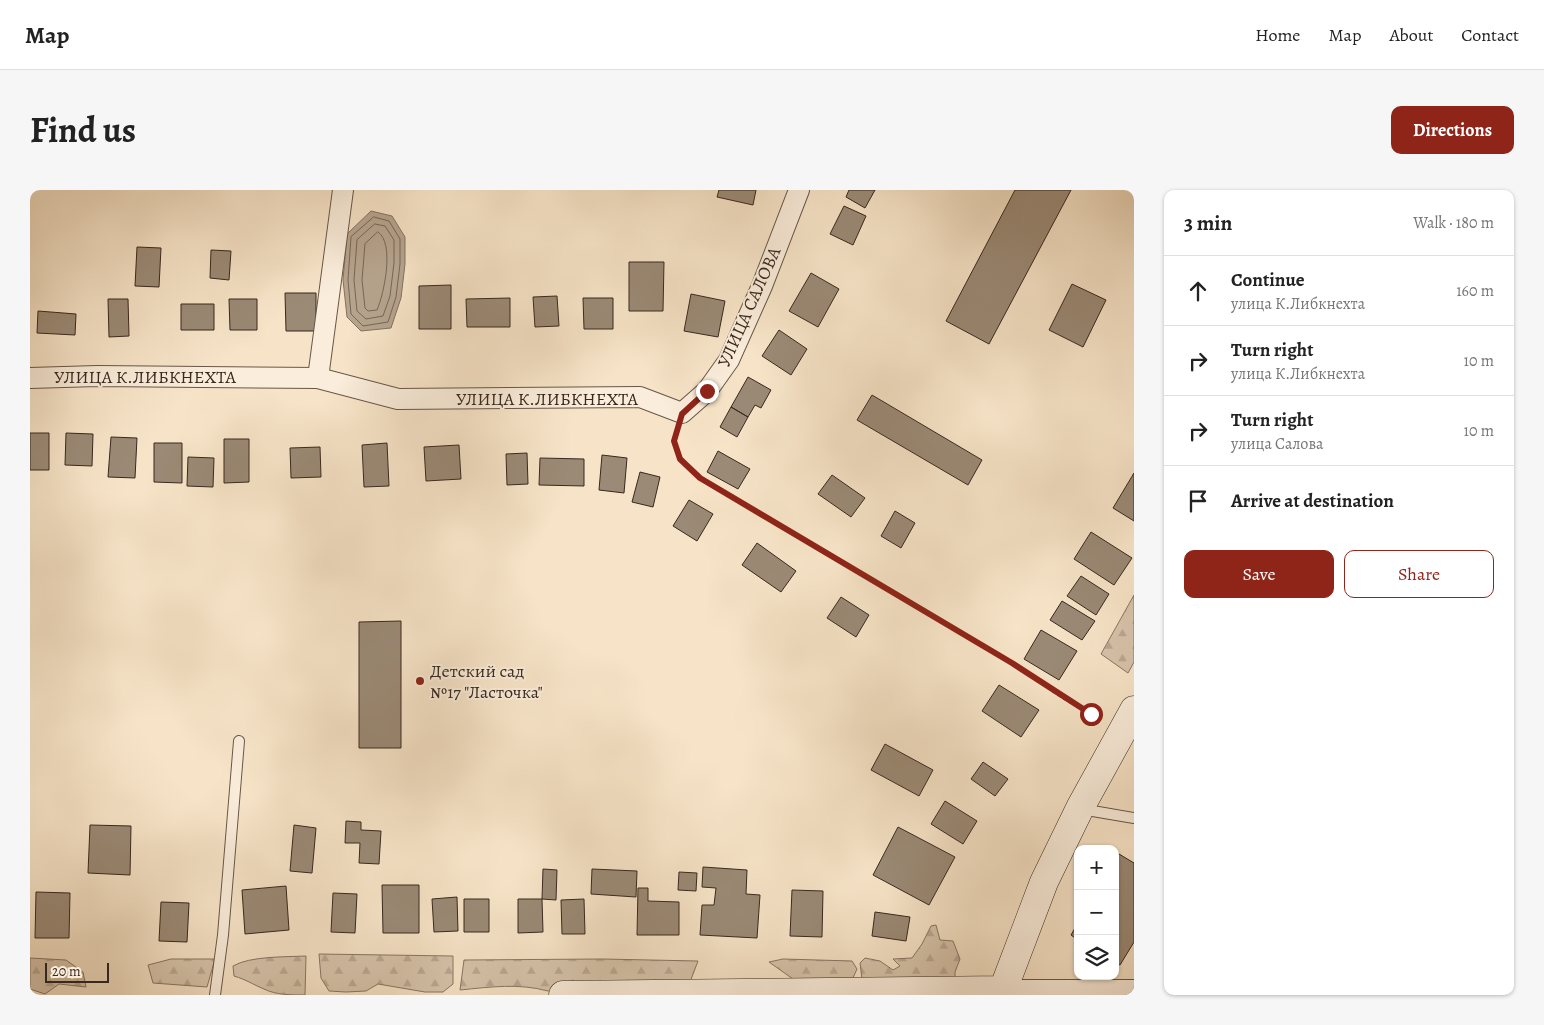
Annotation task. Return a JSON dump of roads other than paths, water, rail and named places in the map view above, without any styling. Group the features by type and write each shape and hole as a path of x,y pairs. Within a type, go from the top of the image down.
{"street":[{"path":"318,378 343,190"},
{"name":"УЛИЦА САЛОВА","path":"682,414 707,391 729,360 762,286 799,190"},
{"name":"УЛИЦА К.ЛИБКНЕХТА","path":"30,378 97,376 318,378 398,399 640,398 682,414"},
{"path":"1003,992 1044,882 1080,808 1134,710"},
{"path":"564,995 1134,990"}],"lane":[{"path":"215,995 223,935 239,741"},
{"path":"1080,808 1134,818"}],"water":[{"path":"371,211 392,216 405,237 405,264 401,298 391,328 361,331 347,317 343,280 347,234"}],"place":[{"name":"Детский сад №17 \"Ласточка\"","path":"420,681"}]}
